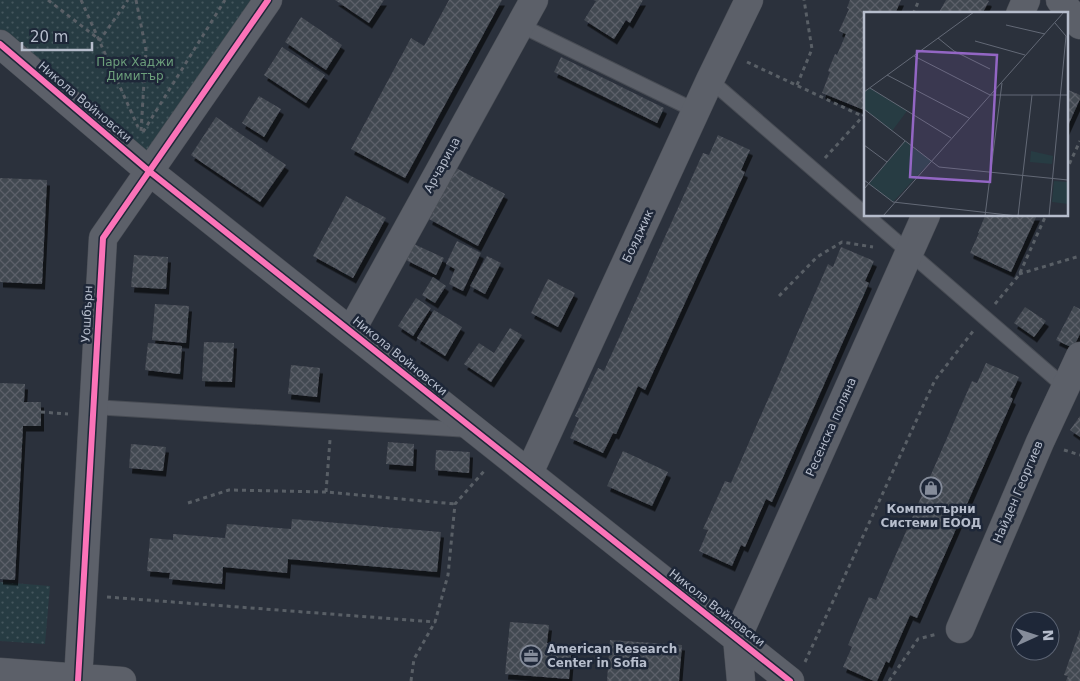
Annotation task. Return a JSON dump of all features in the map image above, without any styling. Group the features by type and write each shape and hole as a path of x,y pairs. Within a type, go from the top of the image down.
{"street":[{"name":"Уошбърн","path":"78,679 103,238 268,0"},
{"name":"Арчарица","path":"351,331 534,0"},
{"name":"Бояджик","path":"529,473 748,0"},
{"path":"1021,12 1026,0"},
{"path":"1060,0 1080,25"},
{"name":"Никола Войновски","path":"0,44 149,171 737,638 798,672"},
{"name":"Ресенска поляна","path":"737,638 926,216"},
{"name":"Найден Георгиев","path":"960,629 1036,450 1080,356"},
{"path":"737,638 741,681"},
{"path":"0,672 122,681"}],"lane":[{"path":"520,25 696,111"},
{"path":"710,80 864,212"},
{"path":"868,216 1066,387"},
{"path":"93,407 475,430"}],"path":[{"path":"48,0 100,40"},
{"path":"81,0 141,135"},
{"path":"100,40 128,0"},
{"path":"136,0 146,50 141,135"},
{"path":"141,135 225,0"},
{"path":"796,85 812,49 804,0"},
{"path":"914,12 919,0"},
{"path":"724,52 864,115 815,170"},
{"path":"1068,167 1080,141"},
{"path":"798,672 935,380 1019,275 1046,216"},
{"path":"779,296 817,257 842,242 909,252"},
{"path":"1019,275 1080,256"},
{"path":"326,492 331,421"},
{"path":"411,681 414,658 435,622 448,575 455,504 502,451"},
{"path":"188,503 229,490 326,492 455,504"},
{"path":"83,595 435,622"},
{"path":"889,681 918,639 960,629"}],"green space":[{"name":"Парк Хаджи Димитър","path":"0,0 268,0 149,171 0,44"},
{"path":"0,582 50,586 45,644 0,641"}],"building":[{"path":"335,0 384,0 369,23"},
{"path":"449,0 502,0 405,178 351,149 411,38 424,46"},
{"path":"593,0 643,0 630,23 626,20 614,39 584,20 596,1"},
{"path":"850,0 901,0 896,12 864,12 864,110 822,93 830,72 828,71 846,34 839,31 849,9 847,8"},
{"path":"946,0 989,1 983,12 939,12"},
{"path":"301,17 342,45 326,70 285,42"},
{"path":"282,47 325,75 306,103 264,75"},
{"path":"561,57 664,108 657,123 554,72"},
{"path":"1068,90 1080,95 1068,126"},
{"path":"259,96 281,109 264,137 242,123"},
{"path":"216,117 286,165 260,202 191,155"},
{"path":"718,135 750,150 741,170 745,172 645,390 638,386 616,434 613,433 603,453 570,438 579,418 575,416 598,368 604,371 703,153 709,155"},
{"path":"456,168 505,194 478,246 429,219"},
{"path":"0,178 47,180 42,284 0,282"},
{"path":"346,196 386,218 353,278 313,256"},
{"path":"985,216 1037,216 1011,272 970,253"},
{"path":"457,241 481,253 463,291 449,284 455,269 446,264"},
{"path":"414,244 444,258 436,275 406,260"},
{"path":"841,247 874,261 865,281 869,283 772,502 766,499 745,547 741,545 732,566 699,551 708,530 703,529 725,481 731,483 828,264 833,267"},
{"path":"134,255 168,257 166,289 131,287"},
{"path":"487,256 501,263 485,294 470,286"},
{"path":"433,277 446,286 435,303 422,295"},
{"path":"548,279 575,293 558,327 531,313"},
{"path":"416,298 431,308 413,336 398,326"},
{"path":"155,304 189,306 186,343 152,340"},
{"path":"1074,306 1080,309 1080,334 1073,348 1056,340"},
{"path":"1025,307 1046,321 1034,337 1014,323"},
{"path":"434,310 462,327 445,356 417,338"},
{"path":"510,328 522,335 491,382 464,364 479,343 494,353"},
{"path":"204,342 234,343 232,382 202,381"},
{"path":"148,343 182,346 180,374 145,370"},
{"path":"986,363 1019,377 1010,397 1013,399 917,618 910,615 889,663 886,661 877,681 874,681 843,667 852,647 848,645 869,597 876,600 972,381 977,383"},
{"path":"291,365 320,368 317,397 288,394"},
{"path":"0,383 25,384 24,402 41,402 41,426 23,426 15,580 0,579"},
{"path":"1080,416 1080,437 1070,430"},
{"path":"388,442 414,444 413,466 386,464"},
{"path":"131,444 166,447 163,471 129,468"},
{"path":"436,450 470,452 469,473 435,470"},
{"path":"623,451 668,472 652,506 607,486"},
{"path":"292,519 441,532 437,572 288,559 287,573 223,567 222,584 169,579 170,573 147,571 150,538 173,540 173,534 225,538 227,524 291,529"},
{"path":"510,622 549,625 547,643 572,645 569,679 505,674"},
{"path":"1080,630 1080,681 1066,681 1068,676 1064,675"},
{"path":"610,640 682,645 679,681 607,681"}],"cycle path":[{"path":"78,681 103,238 268,0"},
{"path":"0,44 149,171 790,681"}],"place":[{"name":"Компютърни Системи ЕООД","path":"931,488"},
{"name":"American Research Center in Sofia","path":"531,656"}]}
